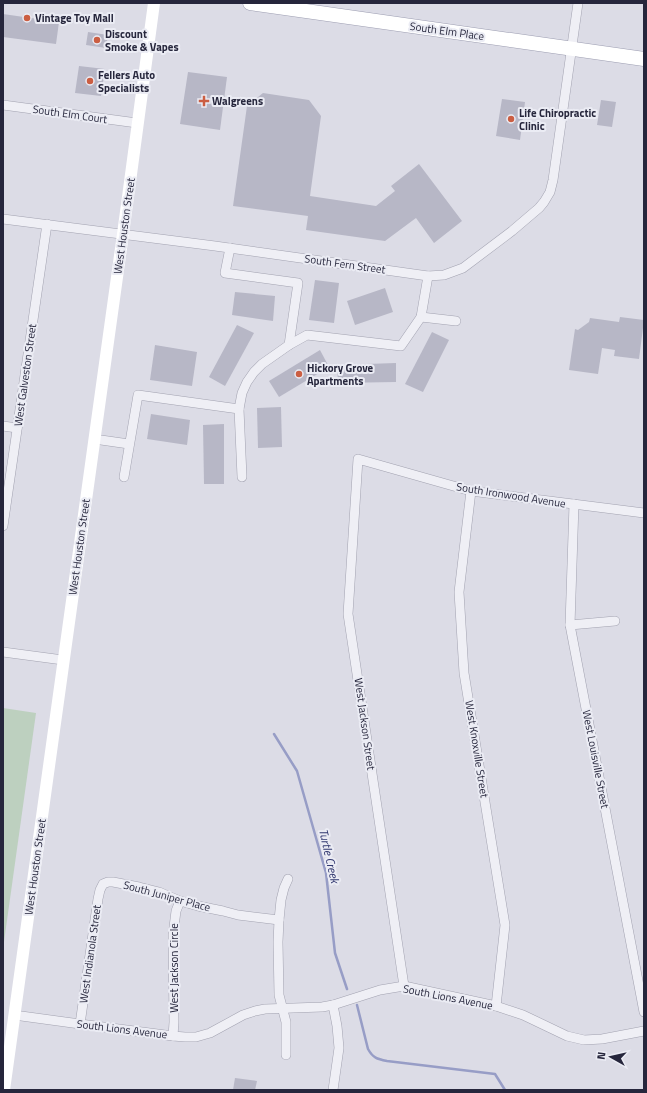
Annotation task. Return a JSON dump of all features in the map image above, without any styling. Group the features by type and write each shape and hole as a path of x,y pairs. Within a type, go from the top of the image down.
{"main road":[{"name":"West Houston Street","path":"4,1090 154,3"},
{"name":"South Elm Place","path":"250,3 644,59"}],"street":[{"path":"571,48 578,3"},
{"name":"South Fern Street","path":"3,219 230,248 428,276 444,275 463,268 512,231 539,208 550,192 553,180 571,48"},
{"name":"South Elm Court","path":"3,105 137,124"},
{"name":"West Galveston Street","path":"3,526 47,224"},
{"path":"230,248 226,273 298,283 289,345"},
{"path":"242,477 239,409 242,393 254,372 262,364 289,345 307,335 401,346 421,317 428,276"},
{"path":"421,317 456,321"},
{"path":"124,477 138,395 239,409"},
{"path":"3,426 17,428"},
{"path":"94,440 129,444"},
{"name":"South Ironwood Avenue","path":"358,459 471,491 644,513"},
{"name":"West Jackson Street","path":"358,459 348,614 404,986"},
{"name":"West Knoxville Street","path":"471,491 459,592 464,674 505,925 496,1006"},
{"name":"West Louisville Street","path":"574,504 570,625 644,1012"},
{"path":"570,625 614,621"},
{"path":"3,652 63,660"},
{"path":"286,1055 286,1022 279,995 279,920 284,888 288,879"},
{"name":"South Juniper Place","path":"103,884 113,882 140,887 159,892 180,901 238,915 279,920"},
{"name":"West Indianola Street","path":"80,1024 98,899 103,884"},
{"name":"West Jackson Circle","path":"173,1036 173,935 176,911 180,901"},
{"name":"South Lions Avenue","path":"14,1014 173,1036 196,1037 210,1033 243,1015 255,1011 265,1009 308,1008 333,1005 380,990 404,986 496,1006 523,1014 567,1036 584,1040 602,1039 644,1031"},
{"path":"333,1005 337,1026 338,1048 333,1090"}],"green space":[{"path":"3,708 36,713 3,949"}],"building":[{"path":"3,14 59,22 56,44 3,37"},
{"name":"Discount Smoke & Vapes","path":"88,32 108,35 106,48 86,45"},
{"name":"Fellers Auto Specialists","path":"79,66 105,69 101,96 75,93"},
{"name":"Walgreens","path":"188,72 227,77 220,130 180,124"},
{"path":"263,93 309,100 321,116 310,196 376,206 395,191 391,186 419,164 462,221 434,243 416,218 385,241 306,230 308,216 233,206 247,106"},
{"name":"Life Chiropractic Clinic","path":"502,99 525,102 520,140 496,136"},
{"path":"601,100 616,102 612,127 597,125"},
{"path":"315,280 339,283 334,323 309,320"},
{"path":"385,288 393,312 355,325 347,301"},
{"path":"235,292 275,296 273,321 232,315"},
{"path":"620,317 644,320 639,359 614,356 615,350 602,348 598,374 569,370 575,329 578,330 589,322 590,318 619,322"},
{"path":"237,325 254,333 225,386 209,377"},
{"path":"432,332 449,340 423,392 405,384"},
{"path":"155,345 197,352 192,386 150,380"},
{"name":"Hickory Grove Apartments","path":"320,350 329,367 279,397 269,381"},
{"path":"396,363 396,382 338,383 337,365"},
{"path":"281,407 282,447 258,448 257,408"},
{"path":"151,414 190,420 187,445 147,439"},
{"path":"224,424 224,484 204,484 203,425"},
{"path":"235,1078 257,1081 255,1090 233,1090"}],"waterway":[{"name":"Turtle Creek","path":"274,734 297,771 326,873 335,953 347,989"},
{"name":"Turtle Creek","path":"357,1005 368,1049 376,1058 387,1061 495,1074 505,1090"}],"place":[{"name":"Vintage Toy Mall","path":"27,18"},
{"name":"Discount Smoke & Vapes","path":"97,40"},
{"name":"Fellers Auto Specialists","path":"90,81"},
{"name":"Walgreens","path":"204,101"},
{"name":"Life Chiropractic Clinic","path":"511,119"},
{"name":"Hickory Grove Apartments","path":"299,374"}]}
